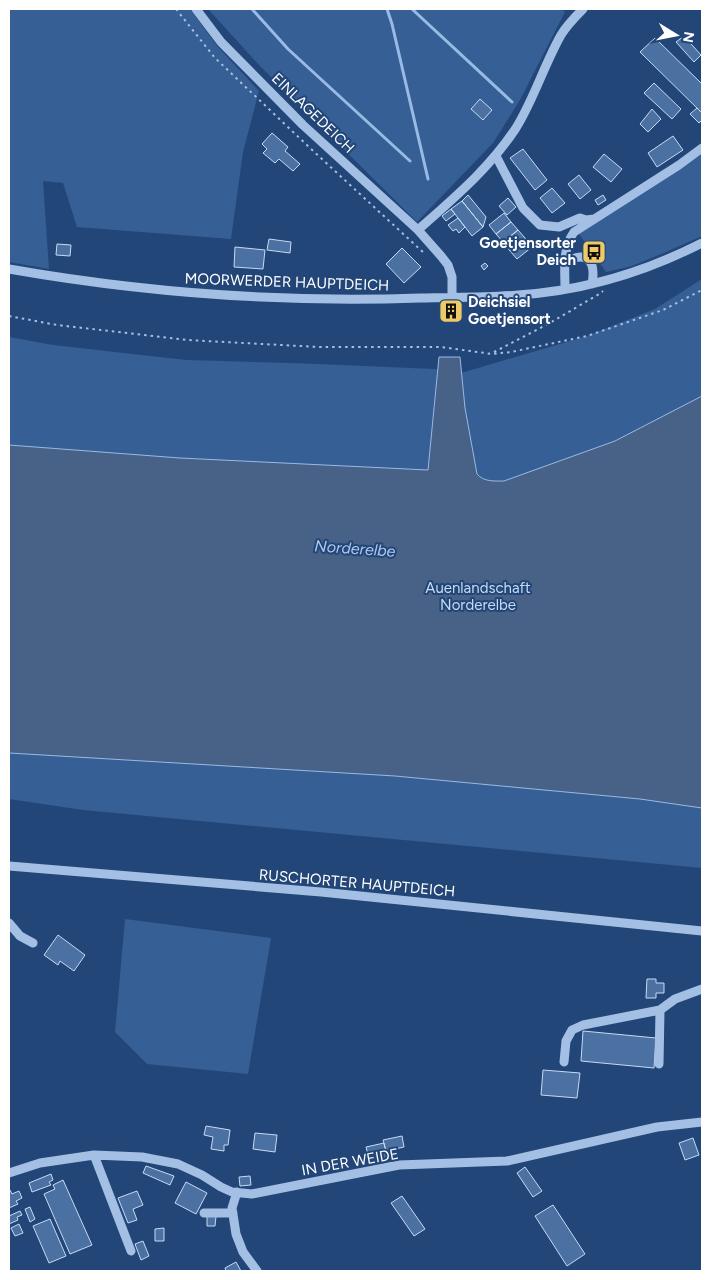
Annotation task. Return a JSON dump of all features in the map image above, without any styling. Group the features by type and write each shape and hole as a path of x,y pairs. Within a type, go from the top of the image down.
{"street":[{"name":"EINLAGEDEICH","path":"196,9 221,42 302,125 418,230 448,266 452,277 452,297"},
{"path":"418,230 461,192 496,156 516,128 528,106 561,35 583,9"},
{"path":"702,148 680,165 574,232 568,240 566,251 565,289 610,280 664,261 702,243"},
{"path":"496,156 523,208 540,225 559,227 580,218 586,220 594,219"},
{"path":"565,263 581,256 588,260 594,271 592,284"},
{"name":"MOORWERDER HAUPTDEICH","path":"9,269 120,286 190,294 319,300 386,300 519,295 565,289"},
{"name":"RUSCHORTER HAUPTDEICH","path":"9,866 321,892 702,931"},
{"path":"9,924 20,936 33,943"},
{"path":"564,1062 566,1041 572,1030 583,1024 660,1010 675,999 702,989"},
{"path":"660,1010 660,1064"},
{"name":"IN DER WEIDE","path":"9,1173 40,1163 94,1155 142,1156 178,1164 232,1192 252,1194 399,1165 507,1161 657,1126 702,1122"},
{"path":"94,1155 131,1251"},
{"path":"237,1192 232,1208 236,1234 243,1252 257,1271"},
{"path":"204,1213 233,1213"}],"path":[{"path":"176,9 215,58 430,259"},
{"path":"492,354 601,294 610,280"},
{"path":"9,316 57,325 187,340 319,347 441,346 492,354 511,352 587,336 662,310 702,290"}],"green space":[{"path":"9,9 190,9 218,47 259,91 243,152 231,239 77,227 63,183 43,181 49,269 9,262"},
{"path":"208,9 562,9 565,12 520,100 493,143 417,222 258,64"},
{"path":"702,152 702,236 632,266 606,272 579,234"},
{"name":"Auenlandschaft Norderelbe","path":"702,279 702,868 83,810 9,799 9,337 53,345 186,360 434,369 461,373 587,336 655,309"},
{"path":"125,919 271,938 248,1074 147,1064 115,1032"}],"water":[{"name":"Auenlandschaft Norderelbe","path":"439,357 460,357 465,408 477,474 489,481 504,481 615,441 702,396 702,808 640,799 395,776 9,753 9,445 180,458 428,470"}],"building":[{"path":"684,36 701,55 694,62 676,42"},
{"path":"655,38 702,84 702,113 640,52"},
{"path":"654,83 681,109 672,119 644,93"},
{"path":"480,99 492,110 483,120 471,109"},
{"path":"697,108 702,113 702,120 699,123 690,114"},
{"path":"652,109 661,119 648,132 640,124"},
{"path":"272,133 288,147 285,151 300,164 293,171 279,159 275,163 263,153 267,149 262,144"},
{"path":"673,136 683,150 657,167 648,153"},
{"path":"523,149 547,180 535,190 510,158"},
{"path":"604,154 622,169 611,182 593,167"},
{"path":"579,175 591,190 580,199 568,184"},
{"path":"552,188 565,203 552,213 540,198"},
{"path":"468,195 486,217 483,227 462,201"},
{"path":"603,195 606,200 598,205 595,200"},
{"path":"508,198 516,207 507,215 499,206"},
{"path":"462,201 483,227 472,236 451,209"},
{"path":"451,209 455,214 446,221 442,216"},
{"path":"504,213 511,222 496,234 489,225"},
{"path":"458,218 465,227 459,233 456,229 453,231 448,225"},
{"path":"511,222 518,230 503,242 496,234"},
{"path":"518,230 525,238 510,251 503,242"},
{"path":"525,238 532,247 517,259 510,251"},
{"path":"269,239 291,242 290,253 267,250"},
{"path":"57,244 71,245 70,256 56,255"},
{"path":"235,247 265,250 263,269 234,267"},
{"path":"402,248 421,267 404,283 386,264"},
{"path":"485,263 488,266 484,270 481,266"},
{"name":"Deichsiel Goetjensort","path":"449,308 454,308 454,314 449,314"},
{"path":"58,935 85,955 74,971 60,961 58,965 44,955"},
{"path":"647,979 656,979 656,983 664,983 664,993 656,993 656,998 646,998"},
{"path":"583,1031 656,1038 654,1068 581,1061"},
{"path":"543,1070 580,1073 577,1098 541,1095"},
{"path":"206,1126 230,1130 228,1145 224,1145 224,1151 211,1149 213,1137 204,1135"},
{"path":"255,1133 277,1135 275,1152 253,1149"},
{"path":"402,1136 404,1147 386,1151 383,1140"},
{"path":"693,1138 699,1155 685,1160 679,1143"},
{"path":"384,1143 387,1158 370,1162 366,1147"},
{"path":"146,1166 174,1176 170,1185 143,1173"},
{"path":"525,1167 542,1191 533,1197 517,1173"},
{"path":"51,1174 53,1180 49,1182 51,1185 32,1192 29,1183"},
{"path":"250,1176 251,1185 240,1186 239,1177"},
{"path":"63,1180 92,1245 70,1254 44,1194 55,1189 53,1185"},
{"path":"186,1182 207,1193 196,1214 175,1203"},
{"path":"9,1191 12,1194 19,1191 22,1198 16,1201 18,1204 9,1208"},
{"path":"137,1191 143,1205 133,1209 137,1220 128,1223 118,1198"},
{"path":"402,1196 425,1229 414,1236 391,1203"},
{"path":"553,1205 585,1254 567,1266 535,1216"},
{"path":"30,1207 35,1219 30,1222 25,1209"},
{"path":"20,1211 22,1215 17,1217 18,1220 9,1224 9,1216"},
{"path":"207,1216 216,1216 215,1226 207,1226"},
{"path":"50,1219 66,1256 49,1263 33,1226"},
{"path":"19,1224 23,1233 15,1236 11,1228"},
{"path":"164,1228 164,1241 155,1241 155,1229"},
{"path":"143,1241 149,1256 141,1260 135,1244"},
{"path":"236,1262 241,1271 226,1271 225,1268"}],"waterway":[{"path":"252,9 288,49 410,161"},
{"path":"387,9 428,179"},
{"path":"412,9 512,102"}],"place":[{"name":"Goetjensorter Deich","path":"594,252"},
{"name":"Deichsiel Goetjensort","path":"451,311"}],"water label":[{"name":"Norderelbe","path":"355,548"}]}
